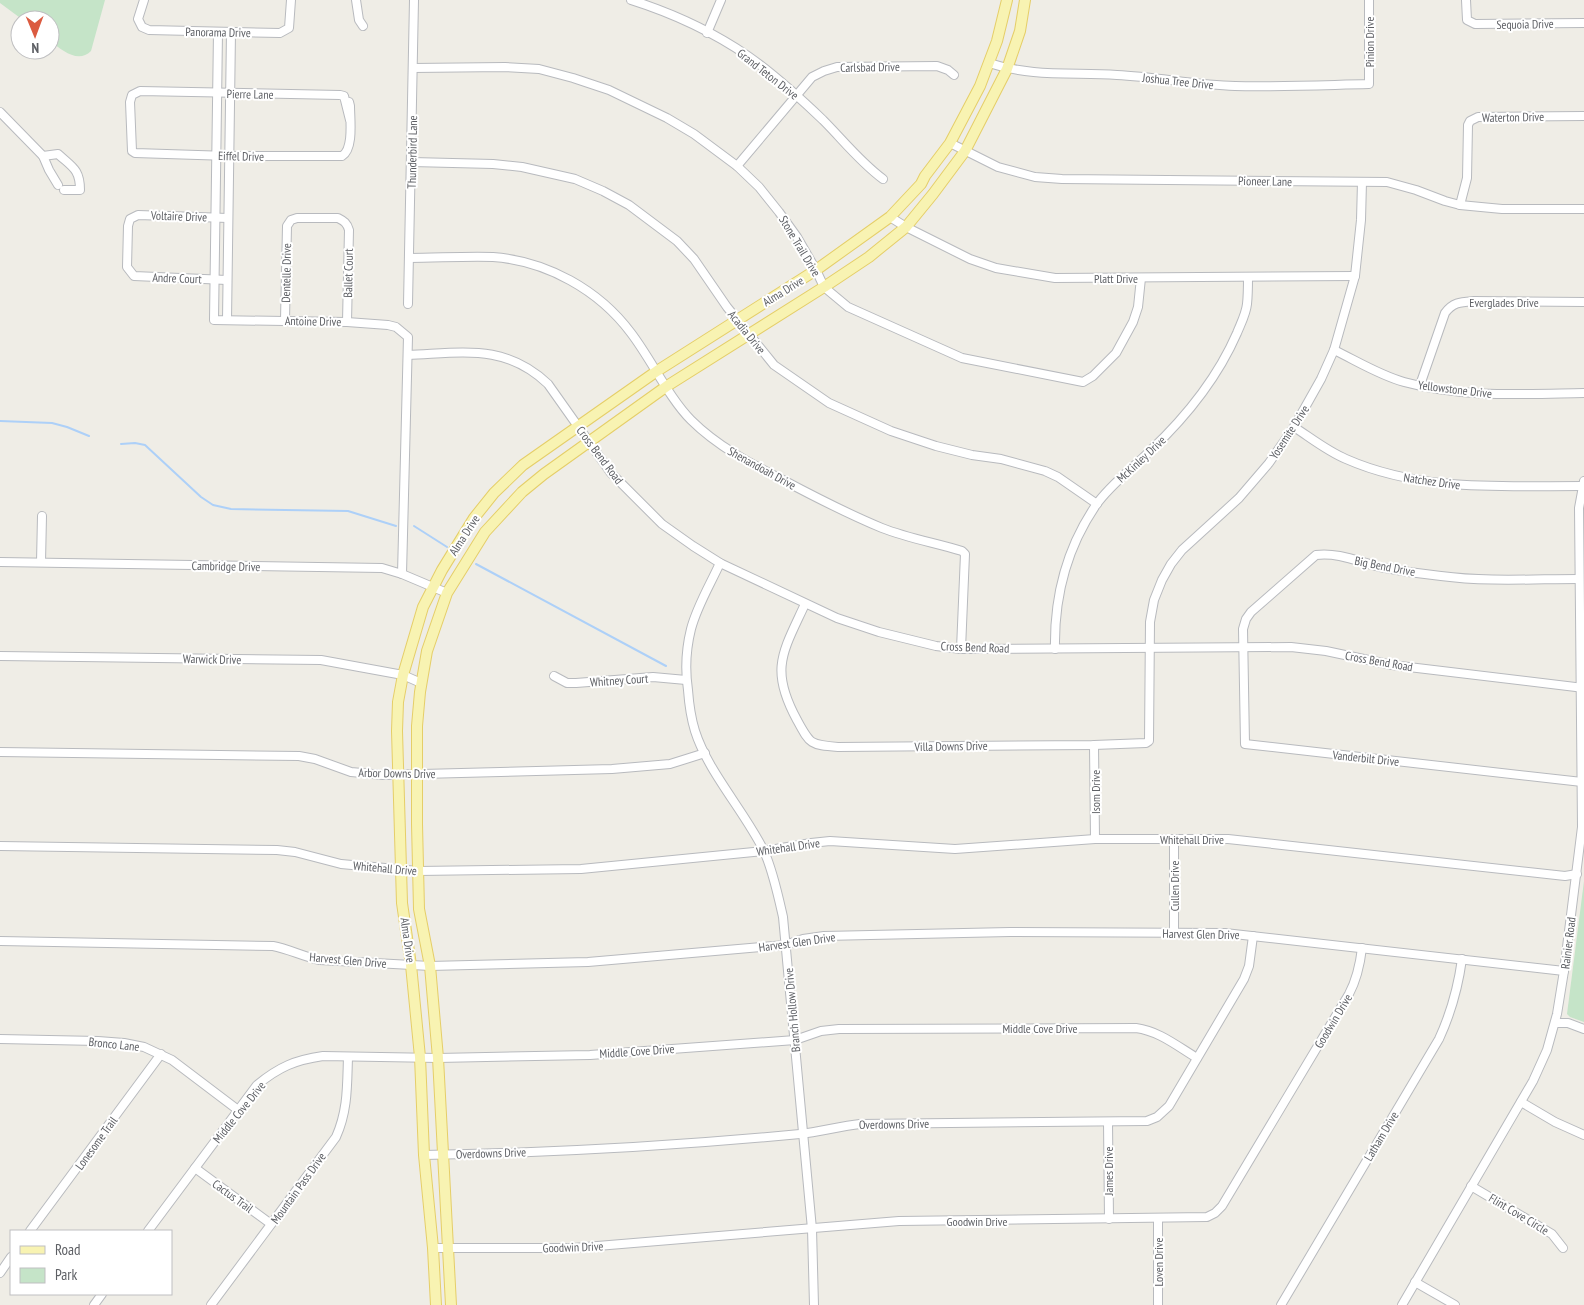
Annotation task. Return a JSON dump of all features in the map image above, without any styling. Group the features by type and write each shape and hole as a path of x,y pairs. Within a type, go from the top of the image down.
{"main road":[{"name":"Alma Drive","path":"436,1305 433,1248 424,1155 420,1057 411,965 402,903 398,774 398,702 403,675 423,607 466,531 494,493 523,465 657,371 816,270 890,217 921,184 950,143 980,86 1003,23 1007,0"},
{"name":"Alma Drive","path":"451,1305 438,1058 430,966 419,909 417,775 417,726 421,683 427,651 447,593 486,532 505,510 544,474 667,386 824,287 869,257 906,228 936,191 965,150 1008,69 1020,31 1026,0"}],"street":[{"name":"Panorama Drive","path":"144,0 138,20 142,27 218,32 280,32 289,28 291,0"},
{"path":"356,0 359,20 363,26"},
{"name":"Thunderbird Lane","path":"408,304 414,0"},
{"name":"Grand Teton Drive","path":"632,0 707,32 748,56 796,95 825,122 848,148 883,179"},
{"path":"707,32 721,0"},
{"name":"Pinion Drive","path":"1369,0 1369,84"},
{"name":"Sequoia Drive","path":"1466,0 1467,20 1474,24 1584,23"},
{"path":"218,32 214,300 227,300"},
{"path":"227,320 231,32"},
{"name":"Joshua Tree Drive","path":"989,63 1008,69 1039,73 1117,74 1198,84 1235,86 1369,84"},
{"name":"Carlsbad Drive","path":"738,166 812,77 824,71 838,67 936,66 948,70 954,75"},
{"name":"Stone Trail Drive","path":"412,68 539,69 609,90 667,118 694,134 738,166 759,187 796,237 824,287 848,307 962,358 1083,382 1093,376 1116,353 1133,322 1138,307 1141,278"},
{"name":"Pierre Lane","path":"135,153 132,151 130,102 132,95 140,91 344,96 350,120 350,147 346,154"},
{"path":"0,112 43,156 49,170 61,187 80,190 80,178 74,166 58,154 43,156"},
{"name":"Waterton Drive","path":"1460,205 1467,178 1468,125 1473,118 1584,116"},
{"name":"Pioneer Lane","path":"950,143 998,167 1036,177 1387,182 1460,205 1502,210 1584,208"},
{"name":"Eiffel Drive","path":"135,153 216,156 338,156 346,154"},
{"name":"Acadia Drive","path":"412,162 492,164 522,167 575,180 603,191 629,205 677,241 694,259 736,320 774,365 829,403 891,431 936,446 972,455 1000,458 1045,471 1097,504"},
{"path":"216,179 229,180"},
{"name":"Yosemite Drive","path":"1150,648 1150,622 1154,600 1171,564 1182,550 1239,498 1269,463 1294,427 1321,379 1334,350 1355,276 1361,220 1362,182"},
{"name":"Voltaire Drive","path":"129,271 127,267 128,226 130,219 138,215 228,218"},
{"name":"Platt Drive","path":"890,217 906,228 970,259 996,268 1054,278 1355,276"},
{"name":"Ballet Court","path":"287,226 291,220 297,218 338,218 344,220 347,224 349,230 347,322"},
{"name":"Dentelle Drive","path":"285,320 287,226"},
{"path":"214,246 227,246"},
{"name":"Shenandoah Drive","path":"409,258 492,257 519,261 560,275 580,286 616,314 691,420 731,452 754,466 837,508 883,528 962,550 965,554 961,649"},
{"name":"Andre Court","path":"129,271 138,277 227,280"},
{"name":"McKinley Drive","path":"1055,649 1056,608 1063,573 1082,527 1097,504 1122,476 1173,430 1197,402 1232,344 1245,316 1248,304 1248,277"},
{"name":"Antoine Drive","path":"214,300 214,320 347,322 396,327 408,337 408,355"},
{"name":"Everglades Drive","path":"1420,386 1445,312 1450,306 1456,303 1474,301 1584,302"},
{"name":"Yellowstone Drive","path":"1334,350 1385,375 1420,386 1458,392 1498,394 1584,393"},
{"name":"Cross Bend Road","path":"408,355 478,352 508,358 536,373 548,384 611,473 662,524 720,563 837,618 879,632 936,646 961,649 1291,647 1326,651 1392,665 1583,688"},
{"path":"402,574 408,355"},
{"name":"Natchez Drive","path":"1294,427 1345,459 1410,479 1444,484 1479,486 1583,483"},
{"name":"Rainier Road","path":"1402,1305 1533,1081 1547,1050 1555,1023 1564,971 1582,827 1583,688 1579,579 1579,508 1583,483"},
{"path":"41,562 42,516"},
{"name":"Big Bend Drive","path":"1244,647 1243,629 1246,619 1251,612 1316,555 1337,555 1394,570 1444,577 1579,579"},
{"name":"Cambridge Drive","path":"0,562 382,568 434,586 447,593"},
{"name":"Branch Hollow Drive","path":"720,563 698,608 691,629 687,652 686,680 696,732 705,753 764,851 775,883 786,934 785,946 812,1229 814,1305"},
{"name":"Villa Downs Drive","path":"805,604 785,648 781,664 781,679 784,694 807,738 818,746 838,748 1146,743 1149,741 1150,648"},
{"name":"Vanderbilt Drive","path":"1244,647 1245,744 1582,782"},
{"name":"Warwick Drive","path":"0,656 321,660 403,675 421,683"},
{"name":"Whitney Court","path":"554,676 560,681 576,683 653,677 686,680"},
{"name":"Isom Drive","path":"1094,745 1095,840"},
{"name":"Arbor Downs Drive","path":"0,752 299,756 351,772 383,775 612,769 670,764 705,753"},
{"name":"Cullen Drive","path":"1174,839 1174,933"},
{"name":"Whitehall Drive","path":"0,846 277,850 295,852 342,864 418,871 581,869 764,851 811,843 830,842 955,849 1095,840 1250,840 1565,876 1577,874"},
{"name":"Harvest Glen Drive","path":"0,941 273,946 320,960 430,966 588,962 785,946 803,939 824,936 1010,932 1225,933 1564,971"},
{"name":"Overdowns Drive","path":"424,1155 626,1148 803,1134 843,1125 860,1124 1147,1121 1157,1117 1169,1106 1244,979 1249,966 1253,936"},
{"name":"Goodwin Drive","path":"433,1248 573,1248 898,1221 1202,1218 1215,1213 1222,1206 1349,994 1355,983 1362,948"},
{"name":"Latham Drive","path":"1281,1305 1439,1039 1450,1015 1458,989 1462,959"},
{"path":"1555,1023 1568,1023 1584,1028"},
{"name":"Middle Cove Drive","path":"149,1230 257,1085 273,1072 306,1058 323,1056 438,1058 590,1055 794,1040 821,1032 839,1030 1136,1028 1157,1034 1197,1058"},
{"name":"Bronco Lane","path":"0,1039 124,1043 144,1047 172,1060 238,1110"},
{"name":"Lonesome Trail","path":"31,1230 161,1054"},
{"name":"Mountain Pass Drive","path":"211,1305 336,1137 343,1122 346,1106 348,1057"},
{"path":"1521,1102 1555,1122 1584,1135"},
{"name":"James Drive","path":"1108,1122 1109,1220"},
{"name":"Cactus Trail","path":"195,1168 271,1224"},
{"name":"Flint Cove Circle","path":"1472,1186 1552,1234 1562,1248"},
{"name":"Loven Drive","path":"1158,1219 1158,1305"},
{"path":"0,1273 10,1258"},
{"path":"1415,1282 1455,1305"}],"green space":[{"path":"0,0 105,0 91,51 81,56 75,56 60,48 60,10 10,10 0,3"},
{"path":"1584,881 1584,1022 1567,1014"}],"waterway":[{"path":"0,421 52,423 89,436"},
{"path":"121,444 135,443 145,445 201,497 213,505 231,509 348,511 396,526"},
{"path":"414,526 447,547"},
{"path":"476,564 666,666"}]}
